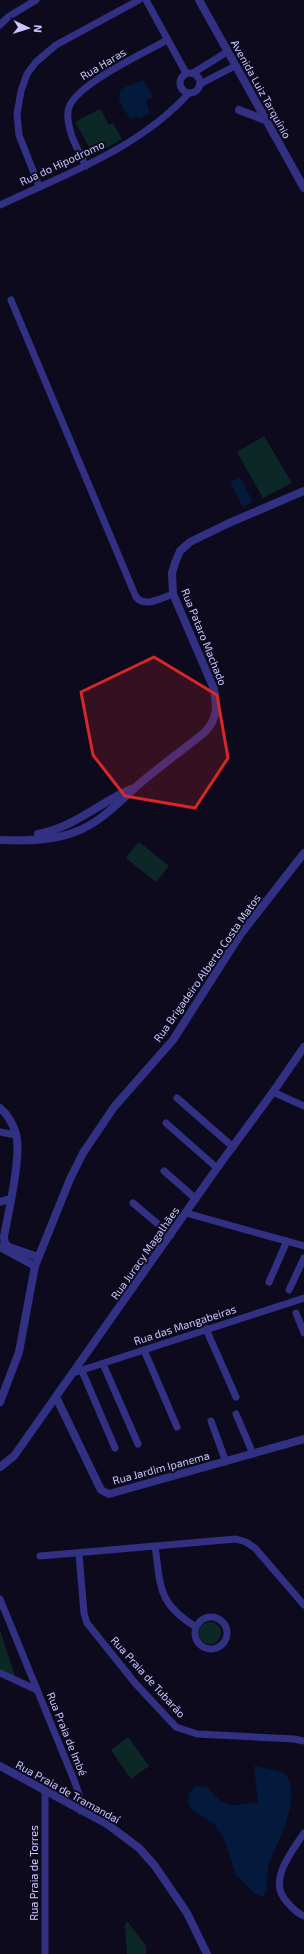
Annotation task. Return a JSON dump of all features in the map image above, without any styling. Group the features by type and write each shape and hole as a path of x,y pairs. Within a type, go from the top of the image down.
{"street":[{"path":"0,25 8,17 36,0"},
{"path":"39,186 19,135 17,114 21,91 27,74 36,62 56,45 139,0"},
{"path":"146,0 167,40 190,73 199,78 200,84 197,91 188,94 182,90 180,84 181,78 190,73 227,52"},
{"name":"Avenida Luiz Tarquínio","path":"199,0 304,188"},
{"name":"Rua Haras","path":"86,166 68,122 70,103 88,85 167,40"},
{"path":"200,84 235,66"},
{"name":"Rua do Hipodromo","path":"0,204 86,166 111,153 153,125 188,94"},
{"path":"239,110 266,120"},
{"path":"11,300 136,597 143,602 148,602 173,594"},
{"name":"Rua Pataro Machado","path":"10,840 50,832 76,821 137,786 205,732 213,723 216,715 214,689 173,594 172,573 175,563 180,551 190,542 229,523 304,491"},
{"name":"Rua Pataro Machado","path":"0,840 58,837 76,832 94,822 130,795 137,786"},
{"path":"93,810 94,822"},
{"path":"76,821 76,832"},
{"name":"Rua Brigadeiro Alberto Costa Matos","path":"0,1402 19,1352 38,1257 70,1179 93,1135 114,1107 172,1040 240,935 304,853"},
{"name":"Rua Juracy Magalhães","path":"0,1467 14,1456 217,1168 274,1092 304,1047"},
{"path":"274,1092 304,1106"},
{"path":"177,1098 233,1147"},
{"path":"0,1108 7,1115 16,1135 16,1160 4,1237 5,1244 9,1247 38,1257"},
{"path":"166,1123 217,1168"},
{"path":"0,1132 16,1135"},
{"path":"164,1171 196,1199"},
{"path":"0,1202 11,1199"},
{"path":"133,1203 171,1235"},
{"path":"186,1213 304,1246"},
{"path":"269,1282 287,1241"},
{"path":"0,1247 35,1266"},
{"path":"289,1290 304,1258"},
{"name":"Rua das Mangabeiras","path":"73,1373 304,1298"},
{"path":"296,1313 304,1333"},
{"path":"206,1329 236,1397"},
{"path":"144,1350 177,1427"},
{"path":"103,1364 138,1444"},
{"path":"82,1370 116,1448"},
{"name":"Rua Jardim Ipanema","path":"56,1397 103,1492 110,1494 304,1439"},
{"path":"236,1414 253,1454"},
{"path":"210,1421 226,1462"},
{"path":"40,1556 79,1554 226,1538 246,1542 255,1548 304,1605"},
{"path":"155,1546 163,1594 167,1603 180,1618 196,1627"},
{"name":"Rua Praia de Tubarão","path":"79,1554 84,1612 87,1622 116,1660 176,1727 197,1734 294,1739 304,1741"},
{"name":"Rua Praia de Imbé","path":"0,1599 76,1787 81,1811"},
{"path":"204,1618 217,1618 226,1627 226,1640 217,1649 204,1648 195,1640 196,1627 204,1618"},
{"name":"Rua Praia de Imbé","path":"0,1673 37,1690"},
{"name":"Rua Praia de Tubarão","path":"294,1739 304,1736"},
{"name":"Rua Praia de Tramandaí","path":"0,1766 124,1835 155,1866 187,1913 205,1953"},
{"name":"Rua Praia de Torres","path":"45,1791 45,1954"},
{"path":"304,1833 282,1871 279,1889 281,1896 292,1908 304,1916"}],"highlighted area":[{"path":"154,657 217,695 228,758 195,808 125,796 93,755 81,692"}],"green space":[{"path":"100,109 109,125 113,123 122,139 94,155 75,122"},
{"path":"264,436 292,483 263,498 237,452"},
{"path":"139,842 169,866 156,882 126,858"},
{"path":"210,1622 218,1625 221,1633 218,1641 210,1644 202,1641 199,1633 202,1625"},
{"path":"0,1630 17,1682 0,1673"},
{"path":"128,1737 149,1766 131,1779 111,1750"},
{"path":"127,1921 146,1946 146,1954 127,1954 125,1926"}],"water":[{"path":"143,80 153,96 146,101 149,113 139,119 137,117 131,119 120,101 119,93 121,89"},
{"path":"240,477 253,502 243,507 230,482"},
{"path":"254,1766 284,1773 289,1782 291,1793 290,1805 283,1830 269,1864 267,1872 267,1885 263,1897 255,1894 236,1875 224,1838 214,1824 190,1808 188,1802 189,1793 196,1786 206,1786 223,1802 229,1804 241,1805 258,1802"}]}
